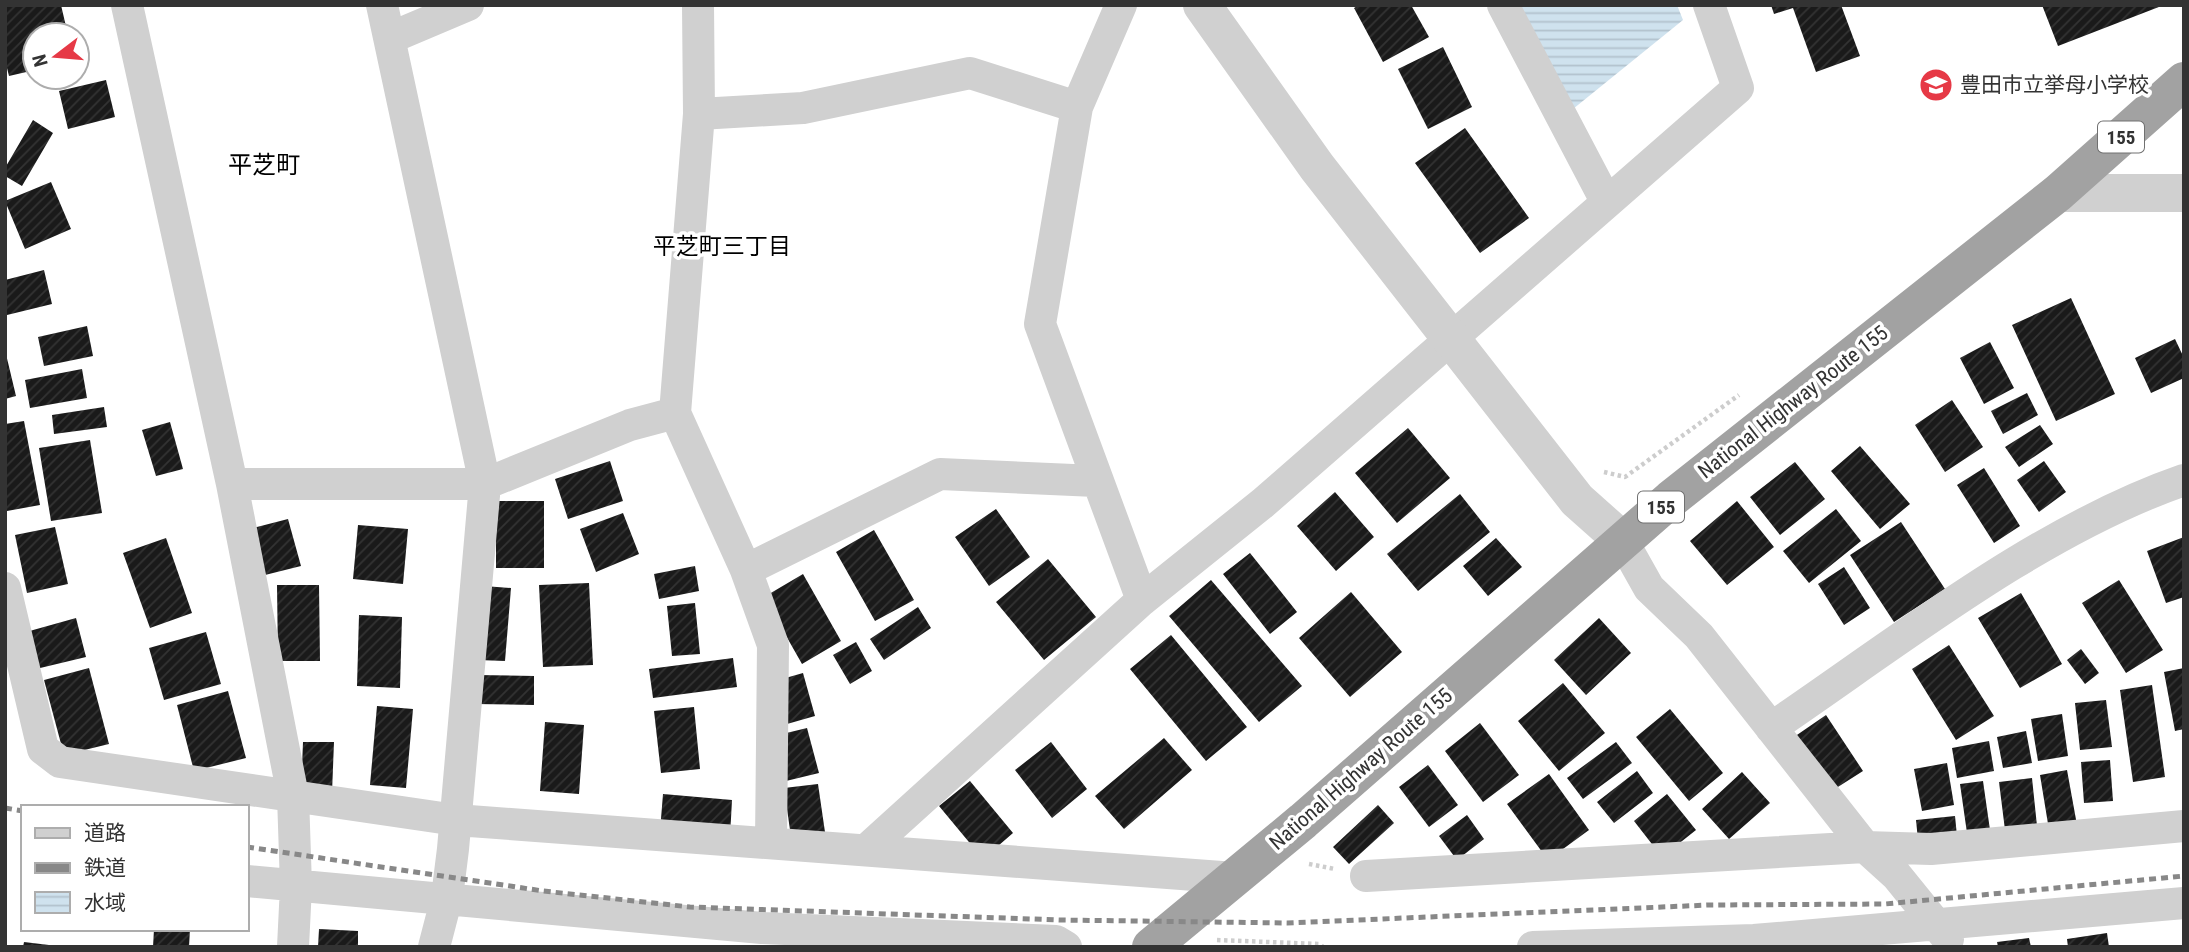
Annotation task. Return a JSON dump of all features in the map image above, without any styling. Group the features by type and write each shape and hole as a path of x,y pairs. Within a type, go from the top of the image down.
{"highway":[{"name":"National Highway Route 155","path":"1151,947 1235,878 1622,540 2058,193 2184,81"}],"street":[{"path":"127,5 232,484 293,796 296,886 293,947"},
{"path":"382,5 485,484 456,820 447,897 434,947"},
{"path":"390,38 468,5"},
{"path":"698,5 699,114 675,413 746,570 773,645 771,843"},
{"path":"1121,5 1077,107 1040,324 1142,600"},
{"path":"1202,5 1317,167 1577,500 1622,540 1649,588 1699,636 1866,847 1898,876 1947,937"},
{"path":"1503,5 1606,201"},
{"path":"866,850 1142,600 1264,503 1408,373 1453,338 1738,88 1709,5"},
{"path":"699,114 803,108 971,73 1077,107"},
{"path":"2058,193 2184,193"},
{"path":"232,484 485,484 630,425 675,413"},
{"path":"746,570 940,474 1096,481"},
{"path":"1771,728 2052,542 2143,494 2184,480"},
{"path":"5,588 43,749 60,762 456,820 1235,878"},
{"path":"1366,876 1866,847 1931,849 2184,826"},
{"path":"248,881 447,897 752,938 1056,941 1066,947"},
{"path":"1534,947 1947,937 2184,904"}],"path":[{"path":"1601,470 1625,477 1743,391"},
{"path":"1204,940 1321,944 1323,947"}],"water":[{"path":"1513,5 1677,5 1683,20 1573,109"}],"building":[{"path":"5,5 61,5 65,21 21,21 21,73 9,76 5,60"},
{"path":"1359,5 1411,5 1429,37 1383,62 1354,8"},
{"path":"1771,5 1841,5 1860,56 1816,72 1793,8 1774,14"},
{"path":"2042,5 2164,5 2058,46"},
{"path":"1443,47 1472,107 1428,129 1398,69"},
{"path":"106,80 115,117 68,129 59,91 91,91 91,84"},
{"path":"33,120 53,133 22,186 5,176 5,168"},
{"path":"1465,128 1529,218 1480,253 1415,163"},
{"path":"51,182 71,229 25,249 5,201"},
{"path":"44,270 52,304 7,315 5,280"},
{"path":"2071,298 2115,394 2056,421 2012,325"},
{"path":"87,326 93,356 44,366 38,337"},
{"path":"2175,339 2184,358 2184,378 2151,393 2135,358"},
{"path":"1990,342 2014,388 1984,404 1960,358"},
{"path":"5,350 16,396 5,399"},
{"path":"82,369 87,398 30,408 25,380"},
{"path":"2027,393 2038,415 2003,434 1991,411"},
{"path":"1952,400 1983,447 1945,472 1915,425"},
{"path":"104,407 107,427 54,434 52,415"},
{"path":"24,421 40,505 7,511 5,424"},
{"path":"170,422 183,469 156,476 142,430"},
{"path":"2040,425 2053,444 2019,467 2005,447"},
{"path":"1408,428 1450,478 1397,523 1355,473"},
{"path":"90,440 102,513 51,521 39,448"},
{"path":"1860,446 1910,504 1880,529 1831,471"},
{"path":"610,461 623,501 568,519 555,479"},
{"path":"2044,461 2066,492 2039,512 2017,480"},
{"path":"1795,462 1825,499 1780,535 1750,497"},
{"path":"1984,468 2020,526 1994,543 1957,485"},
{"path":"1335,492 1374,537 1336,571 1297,526"},
{"path":"1460,494 1490,532 1418,591 1387,554"},
{"path":"496,501 544,501 544,568 496,568"},
{"path":"1737,501 1774,547 1727,585 1690,541"},
{"path":"996,509 1030,557 989,586 955,537"},
{"path":"1836,509 1861,541 1809,583 1783,551"},
{"path":"623,513 639,554 596,572 580,529"},
{"path":"288,519 301,566 265,575 253,528"},
{"path":"1901,522 1945,589 1894,622 1850,555"},
{"path":"358,525 408,529 403,584 353,579"},
{"path":"55,527 68,584 27,593 15,535"},
{"path":"874,530 914,600 875,621 836,552"},
{"path":"2184,537 2184,597 2166,603 2147,551"},
{"path":"166,538 192,613 150,628 123,553"},
{"path":"1496,538 1522,567 1488,596 1463,566"},
{"path":"1250,553 1297,612 1270,634 1223,574"},
{"path":"1048,559 1096,617 1044,660 996,602"},
{"path":"695,566 699,591 659,599 654,574"},
{"path":"1844,567 1870,608 1844,625 1818,584"},
{"path":"803,574 841,641 802,664 764,597"},
{"path":"1211,580 1302,686 1259,722 1169,616"},
{"path":"2119,580 2163,650 2126,673 2082,603"},
{"path":"589,583 593,665 543,667 539,585"},
{"path":"277,585 319,585 320,661 278,661"},
{"path":"484,586 511,588 505,661 478,660"},
{"path":"1351,592 1402,652 1350,697 1299,638"},
{"path":"2021,593 2062,664 2020,688 1978,618"},
{"path":"695,603 700,654 672,656 667,606"},
{"path":"918,607 931,628 884,660 870,639"},
{"path":"359,615 402,617 400,688 357,686"},
{"path":"76,618 86,657 36,669 26,632"},
{"path":"1599,618 1631,653 1586,695 1554,660"},
{"path":"206,632 221,684 164,700 149,648"},
{"path":"1171,635 1247,727 1206,761 1130,669"},
{"path":"856,642 872,671 850,684 833,655"},
{"path":"1949,645 1994,716 1956,740 1912,669"},
{"path":"2081,649 2099,673 2085,684 2067,660"},
{"path":"733,658 737,687 653,698 649,669"},
{"path":"89,668 109,744 64,755 44,680"},
{"path":"2184,668 2184,729 2175,731 2164,672"},
{"path":"803,673 815,716 787,724 775,681"},
{"path":"476,675 534,676 534,705 475,704"},
{"path":"1563,683 1605,733 1559,771 1518,721"},
{"path":"2152,685 2165,777 2133,782 2120,690"},
{"path":"228,691 246,758 194,771 177,705"},
{"path":"2106,700 2112,747 2080,750 2075,703"},
{"path":"377,706 413,709 406,788 370,785"},
{"path":"694,707 700,769 661,773 654,711"},
{"path":"1670,709 1723,773 1689,801 1636,737"},
{"path":"2062,714 2068,756 2038,761 2031,719"},
{"path":"1826,715 1863,771 1830,792 1794,737"},
{"path":"545,722 584,725 579,794 540,791"},
{"path":"1480,723 1519,775 1483,802 1445,751"},
{"path":"807,728 819,773 786,781 774,736"},
{"path":"2026,731 2032,763 2003,768 1997,737"},
{"path":"1164,738 1192,770 1124,829 1095,796"},
{"path":"1989,741 1994,771 1957,778 1952,748"},
{"path":"303,742 334,742 332,793 301,792"},
{"path":"1051,742 1087,789 1052,818 1015,770"},
{"path":"1616,742 1632,763 1583,799 1567,778"},
{"path":"2110,760 2113,801 2084,803 2081,762"},
{"path":"1947,763 1954,805 1922,811 1914,769"},
{"path":"1428,765 1458,805 1429,827 1399,787"},
{"path":"2067,770 2077,825 2049,830 2040,775"},
{"path":"1637,771 1653,793 1614,823 1597,802"},
{"path":"1742,772 1770,803 1729,839 1702,809"},
{"path":"1549,774 1589,830 1548,860 1507,804"},
{"path":"2032,778 2037,826 2005,830 1999,782"},
{"path":"970,781 1013,833 983,859 939,806"},
{"path":"1983,781 1990,830 1967,833 1960,784"},
{"path":"818,784 826,839 792,844 784,788"},
{"path":"663,794 732,800 730,837 660,831"},
{"path":"1667,794 1696,830 1662,857 1634,821"},
{"path":"1378,805 1394,823 1349,864 1333,847"},
{"path":"1467,815 1484,839 1457,860 1439,836"},
{"path":"1955,816 1957,836 1918,840 1916,820"},
{"path":"319,929 358,931 358,947 318,947"},
{"path":"154,931 190,931 189,947 153,947"},
{"path":"2107,933 2109,947 2068,947 2067,939"},
{"path":"2029,938 2031,947 1998,947 1997,942"},
{"path":"24,942 49,945 49,947 23,947"}],"railway":[{"path":"5,808 21,811"},
{"path":"248,847 543,891 690,907 1060,920 1287,923 1709,905 1885,904 2184,876"}],"place":[{"name":"豊田市立挙母小学校","path":"1936,85"}],"district":[{"name":"平芝町","path":"264,165"},
{"name":"平芝町三丁目","path":"722,246"}]}
